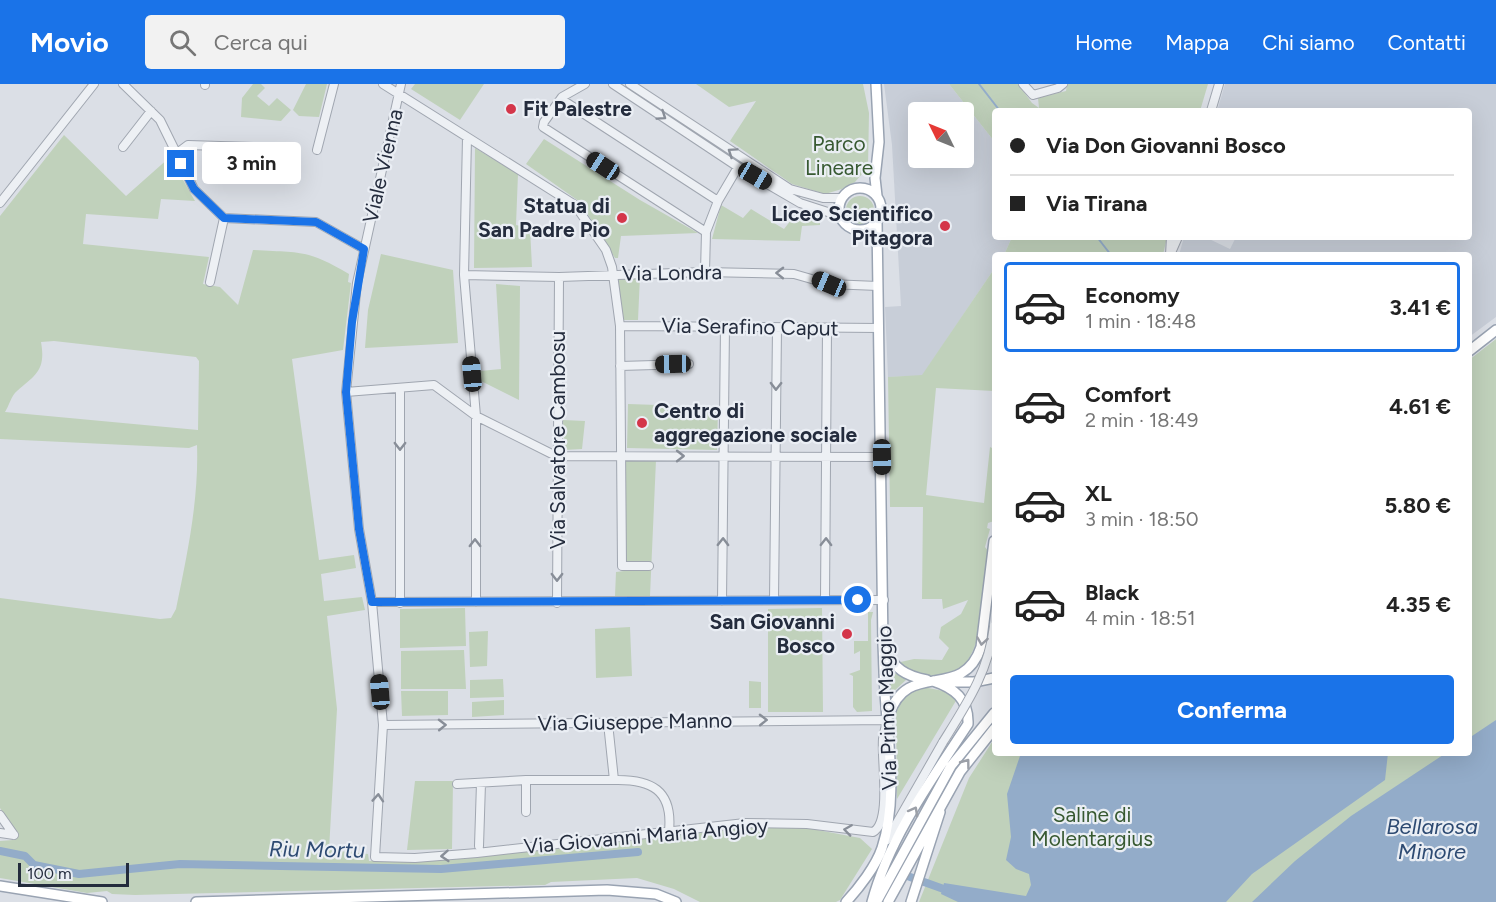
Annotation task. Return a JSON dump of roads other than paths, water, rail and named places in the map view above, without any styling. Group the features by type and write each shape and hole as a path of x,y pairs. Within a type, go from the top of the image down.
{"main road":[{"path":"860,230 873,226 881,208 875,178 879,142 869,84"},
{"path":"876,84 876,116"},
{"path":"877,166 867,180 841,198 840,216 848,226 860,230 870,238 877,250"},
{"path":"858,188 872,191 877,196"},
{"name":"Via Primo Maggio","path":"846,902 881,852 889,816 891,791 891,739 887,720 883,645 877,221"},
{"path":"1472,349 1495,330"},
{"path":"887,720 893,702 908,687 962,674 977,658 981,647 992,557"},
{"path":"883,645 891,664 903,673 933,681 953,683 992,678"},
{"path":"873,902 887,860 930,781 968,724 968,713 964,702 955,691 933,681"},
{"path":"888,902 916,837 951,766 992,715"},
{"path":"873,902 960,772 992,732"},
{"path":"911,902 942,801"},
{"path":"873,902 875,871 881,852"},
{"path":"0,886 102,902"},
{"path":"196,902 607,891 648,893 676,902"}],"street":[{"path":"0,203 94,84"},
{"path":"123,84 160,120 194,189 224,218 316,222 364,249"},
{"path":"317,150 334,84"},
{"path":"383,84 574,205 606,250 620,326 622,566 649,566"},
{"name":"Viale Vienna","path":"375,857 383,725 372,602 359,529 346,392 352,322 364,249 401,84"},
{"path":"585,84 576,87 561,99 543,122 543,127 706,232"},
{"path":"613,84 738,167 800,203 840,216"},
{"path":"630,84 790,189 823,198 841,198"},
{"path":"1023,84 1033,95 1058,88 1063,84"},
{"path":"1207,108 1217,85"},
{"path":"1212,108 1217,85"},
{"path":"561,99 718,201"},
{"path":"123,147 151,111"},
{"path":"467,138 464,275 476,416 476,602"},
{"path":"176,154 188,145 253,147 250,177"},
{"path":"705,272 706,232 718,201 738,167"},
{"path":"210,282 224,218"},
{"name":"Via Londra","path":"464,275 559,277 705,272 794,274 829,284 878,286"},
{"name":"Via Salvatore Cambosu","path":"557,603 556,456 559,277"},
{"name":"Via Serafino Caput","path":"620,326 879,328"},
{"path":"722,601 725,326"},
{"path":"774,600 777,328"},
{"path":"825,600 827,328"},
{"path":"620,366 689,364"},
{"path":"346,392 434,386 476,416 556,456 882,457"},
{"path":"400,388 400,603"},
{"path":"372,602 884,600"},
{"path":"881,852 980,679 988,661 992,638"},
{"name":"Via Giuseppe Manno","path":"383,725 887,720"},
{"name":"Via Giovanni Maria Angioy","path":"375,857 415,858 477,853 745,823 807,824 875,832 884,810 883,739 887,720"},
{"path":"608,723 614,780"},
{"path":"457,784 526,780 639,781 662,794 668,804 669,831"},
{"path":"526,780 526,812"},
{"path":"479,846 481,783"},
{"path":"0,815 14,835 0,834"}],"water":[{"name":"Bellarosa Minore","path":"1496,720 1496,902 1252,902 1295,861 1351,816 1441,756 1472,756 1472,736"},
{"path":"1020,756 1388,756 1385,780 1252,874 1226,902 958,902 941,894 944,883 1026,896 1031,885 1029,874 1016,869 1006,860 1011,837 1007,794"}],"waterway":[{"path":"979,84 998,108"},
{"path":"1099,240 1109,252"},
{"name":"Riu Mortu","path":"0,851 25,856 34,865 79,874 180,864 441,869 638,852"},
{"name":"Riu Mortu","path":"899,873 952,892"}],"place":[{"name":"Fit Palestre","path":"511,109"},
{"name":"Statua di San Padre Pio","path":"622,218"},
{"name":"Liceo Scientifico Pitagora","path":"945,226"},
{"name":"Centro di aggregazione sociale","path":"642,423"},
{"name":"San Giovanni Bosco","path":"847,634"}],"park label":[{"name":"Parco Lineare","path":"839,156"},
{"name":"Saline di Molentargius","path":"1092,827"}]}
